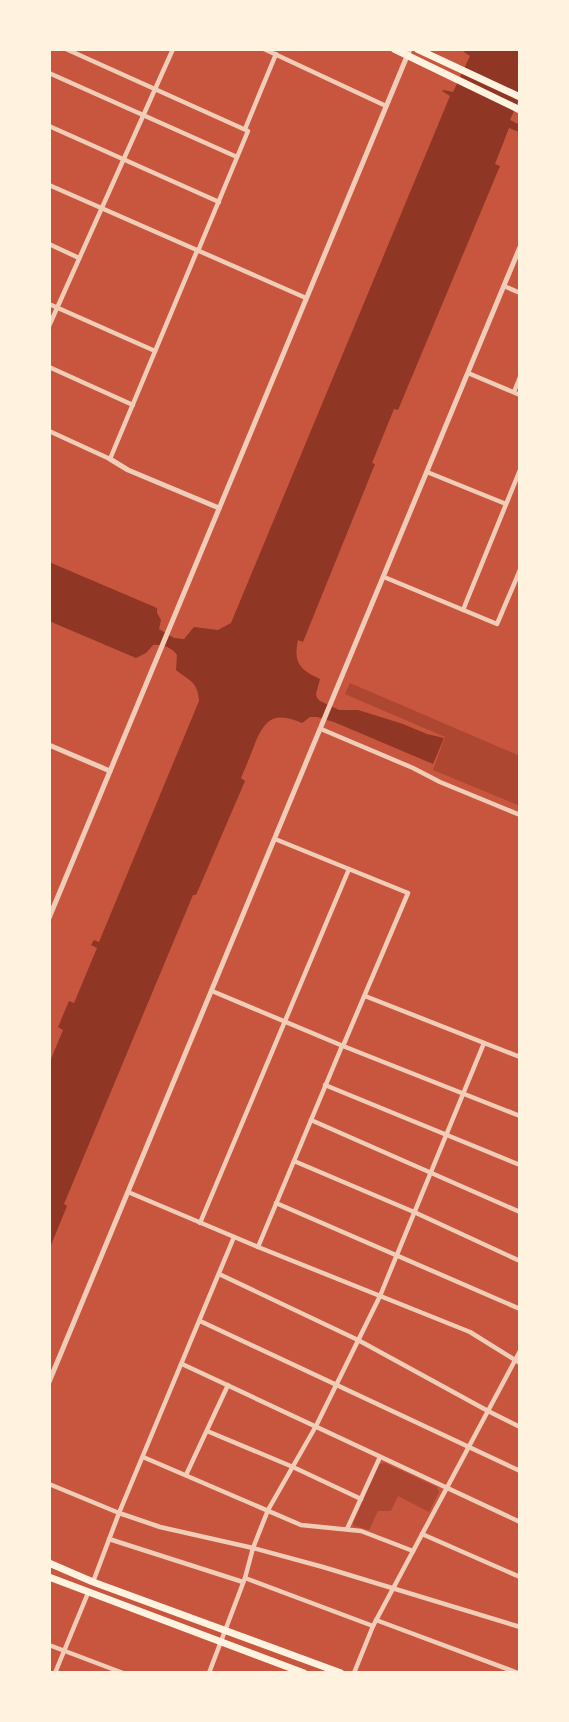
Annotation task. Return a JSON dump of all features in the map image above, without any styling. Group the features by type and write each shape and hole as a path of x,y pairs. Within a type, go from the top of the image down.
{"main road":[{"path":"394,49 409,52 452,77 520,110"},
{"path":"417,49 520,97"},
{"path":"49,1563 93,1582 341,1673"},
{"path":"49,1577 304,1673"}],"street":[{"path":"66,49 248,131 110,458"},
{"path":"49,326 173,49"},
{"path":"264,49 386,106"},
{"path":"245,129 280,49"},
{"path":"49,918 409,52"},
{"path":"49,73 237,157"},
{"path":"49,125 219,202"},
{"path":"49,185 306,298"},
{"path":"49,244 79,258"},
{"path":"49,1382 520,247"},
{"path":"504,286 520,293"},
{"path":"49,304 155,351"},
{"path":"49,367 133,405"},
{"path":"468,373 520,395"},
{"path":"514,392 520,377"},
{"path":"49,431 110,458 128,470 219,508"},
{"path":"463,610 520,470"},
{"path":"427,472 506,504"},
{"path":"384,576 497,624 520,570"},
{"path":"322,726 440,782 520,815"},
{"path":"49,745 110,771"},
{"path":"258,1247 408,893 275,839"},
{"path":"200,1223 349,869"},
{"path":"212,991 520,1116"},
{"path":"365,996 520,1057"},
{"path":"209,1673 268,1510 316,1426 380,1296 484,1043"},
{"path":"325,1085 520,1165"},
{"path":"311,1120 520,1212"},
{"path":"294,1161 520,1261"},
{"path":"128,1192 470,1332 517,1362"},
{"path":"276,1203 520,1309"},
{"path":"93,1582 234,1237"},
{"path":"219,1274 358,1340 520,1427"},
{"path":"200,1321 520,1471"},
{"path":"354,1673 373,1626 393,1587 517,1362 520,1351"},
{"path":"182,1364 520,1522"},
{"path":"186,1475 228,1385"},
{"path":"207,1431 361,1499"},
{"path":"143,1457 301,1525 360,1531 412,1551"},
{"path":"347,1530 380,1457"},
{"path":"49,1484 160,1527 253,1548 393,1587 520,1627"},
{"path":"422,1534 520,1577"},
{"path":"109,1539 244,1580 373,1626"},
{"path":"55,1673 88,1593"},
{"path":"376,1620 518,1673"},
{"path":"49,1645 123,1673"}],"shaded area":[{"path":"466,49 520,49 520,97 510,120 520,125 519,132 509,128 495,164 500,166 398,410 394,409 372,463 375,464 303,642 298,640 297,648 300,665 320,679 316,694 320,701 339,710 358,710 444,738 433,764 317,717 310,717 302,723 277,718 262,729 241,778 245,781 196,895 193,895 64,1204 67,1206 49,1250 49,1064 63,1030 58,1027 69,1001 74,1003 97,948 91,945 94,940 99,942 199,701 197,689 176,670 177,655 170,648 153,645 146,653 136,658 49,621 49,562 157,608 161,620 159,629 174,638 184,639 194,627 218,630 231,623 450,96 442,91 453,92 470,56 464,52"},
{"path":"350,683 520,756 520,806 433,770 445,737 345,694"},
{"path":"385,1463 437,1487 439,1492 429,1512 398,1496 391,1511 378,1511 369,1530 354,1526 379,1464"}]}
